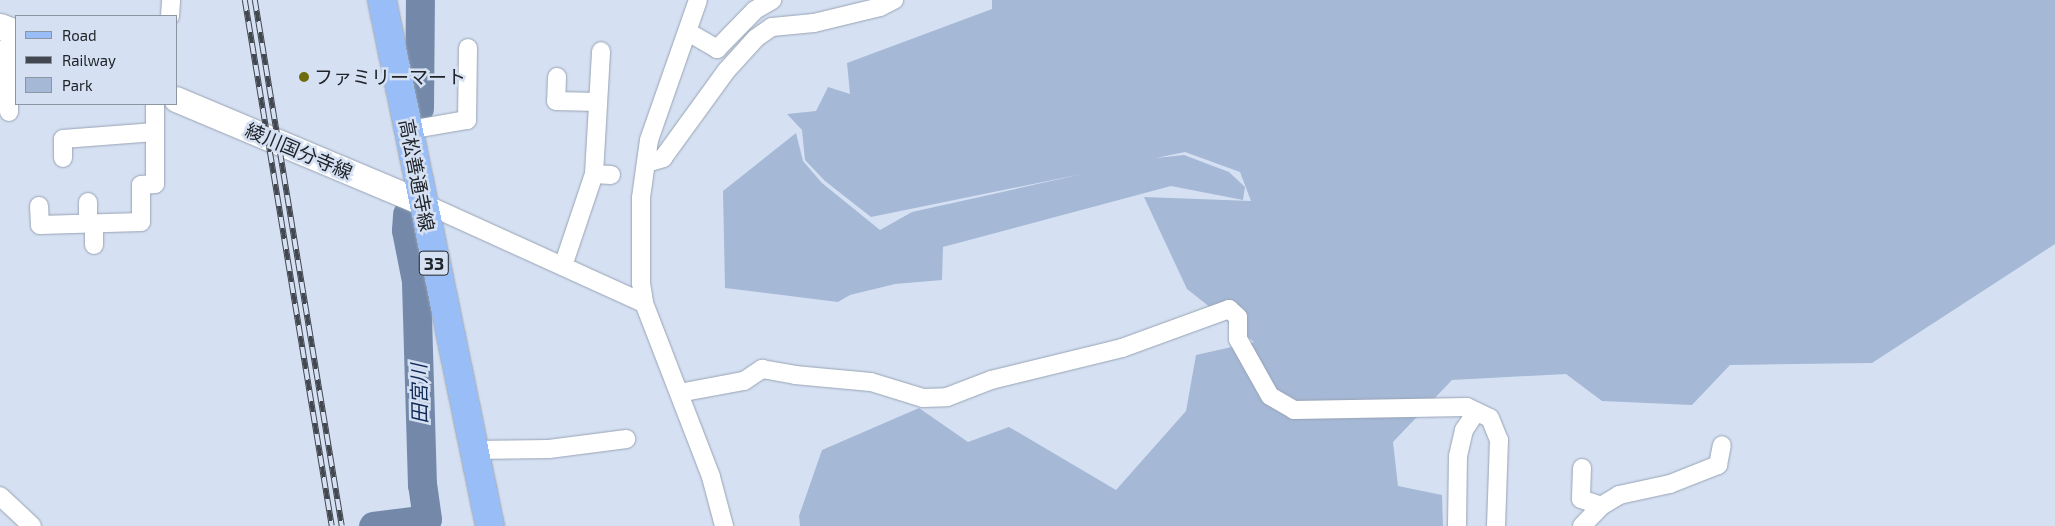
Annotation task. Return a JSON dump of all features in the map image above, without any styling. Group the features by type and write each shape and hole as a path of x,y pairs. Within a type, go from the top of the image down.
{"main road":[{"name":"高松善通寺線","path":"382,0 409,130 421,202 490,526"},
{"name":"綾川国分寺線","path":"178,101 421,202"}],"street":[{"path":"170,15 171,0"},
{"path":"698,0 649,140 641,198 641,283 644,303 711,477 724,526"},
{"path":"688,32 718,49 755,10 772,0"},
{"path":"647,163 664,158 727,70 756,38 772,27 814,23 880,7 894,0"},
{"path":"9,112 10,30"},
{"path":"409,130 467,120 468,48"},
{"path":"563,266 603,175 597,102 601,51"},
{"path":"557,77 556,101 597,102"},
{"path":"39,206 40,224 142,222 141,185 155,184 155,105"},
{"path":"63,158 63,139 155,132"},
{"path":"88,202 94,246"},
{"path":"421,202 644,303"},
{"path":"679,393 744,381 762,368 795,375 872,382 923,398 947,397 991,380 1122,348 1229,309 1238,317 1238,339 1270,396 1294,410 1467,408 1490,418 1499,440 1496,526"},
{"path":"1457,526 1458,456 1464,430 1476,412"},
{"path":"474,450 549,449 626,439"},
{"path":"1582,526 1601,506 1619,495 1670,484 1718,465 1722,445"},
{"path":"1582,468 1581,499 1601,506"},
{"path":"0,496 32,526"}],"green space":[{"path":"992,0 2055,0 2055,244 1872,363 1730,365 1692,405 1602,401 1566,374 1452,380 1393,442 1398,486 1442,495 1443,526 800,526 799,516 822,450 919,408 968,442 1009,427 1116,490 1186,411 1196,355 1254,342 1187,289 1144,197 1251,201 1240,172 1185,152 1156,158 1184,155 1229,172 1245,187 1243,200 1171,186 943,247 942,280 895,284 850,295 838,302 725,288 723,191 796,133 803,161 822,183 880,230 912,212 1087,173 871,217 825,181 805,160 802,130 787,114 816,111 828,87 850,94 847,63 992,9"}],"waterway":[{"name":"田宮川","path":"419,108 420,0"},
{"name":"田宮川","path":"373,526 427,519 422,485 416,281 406,230 407,214"}],"railway":[{"path":"245,0 332,526"},
{"path":"255,0 342,526"}],"place":[{"name":"ファミリーマート","path":"304,77"}]}
